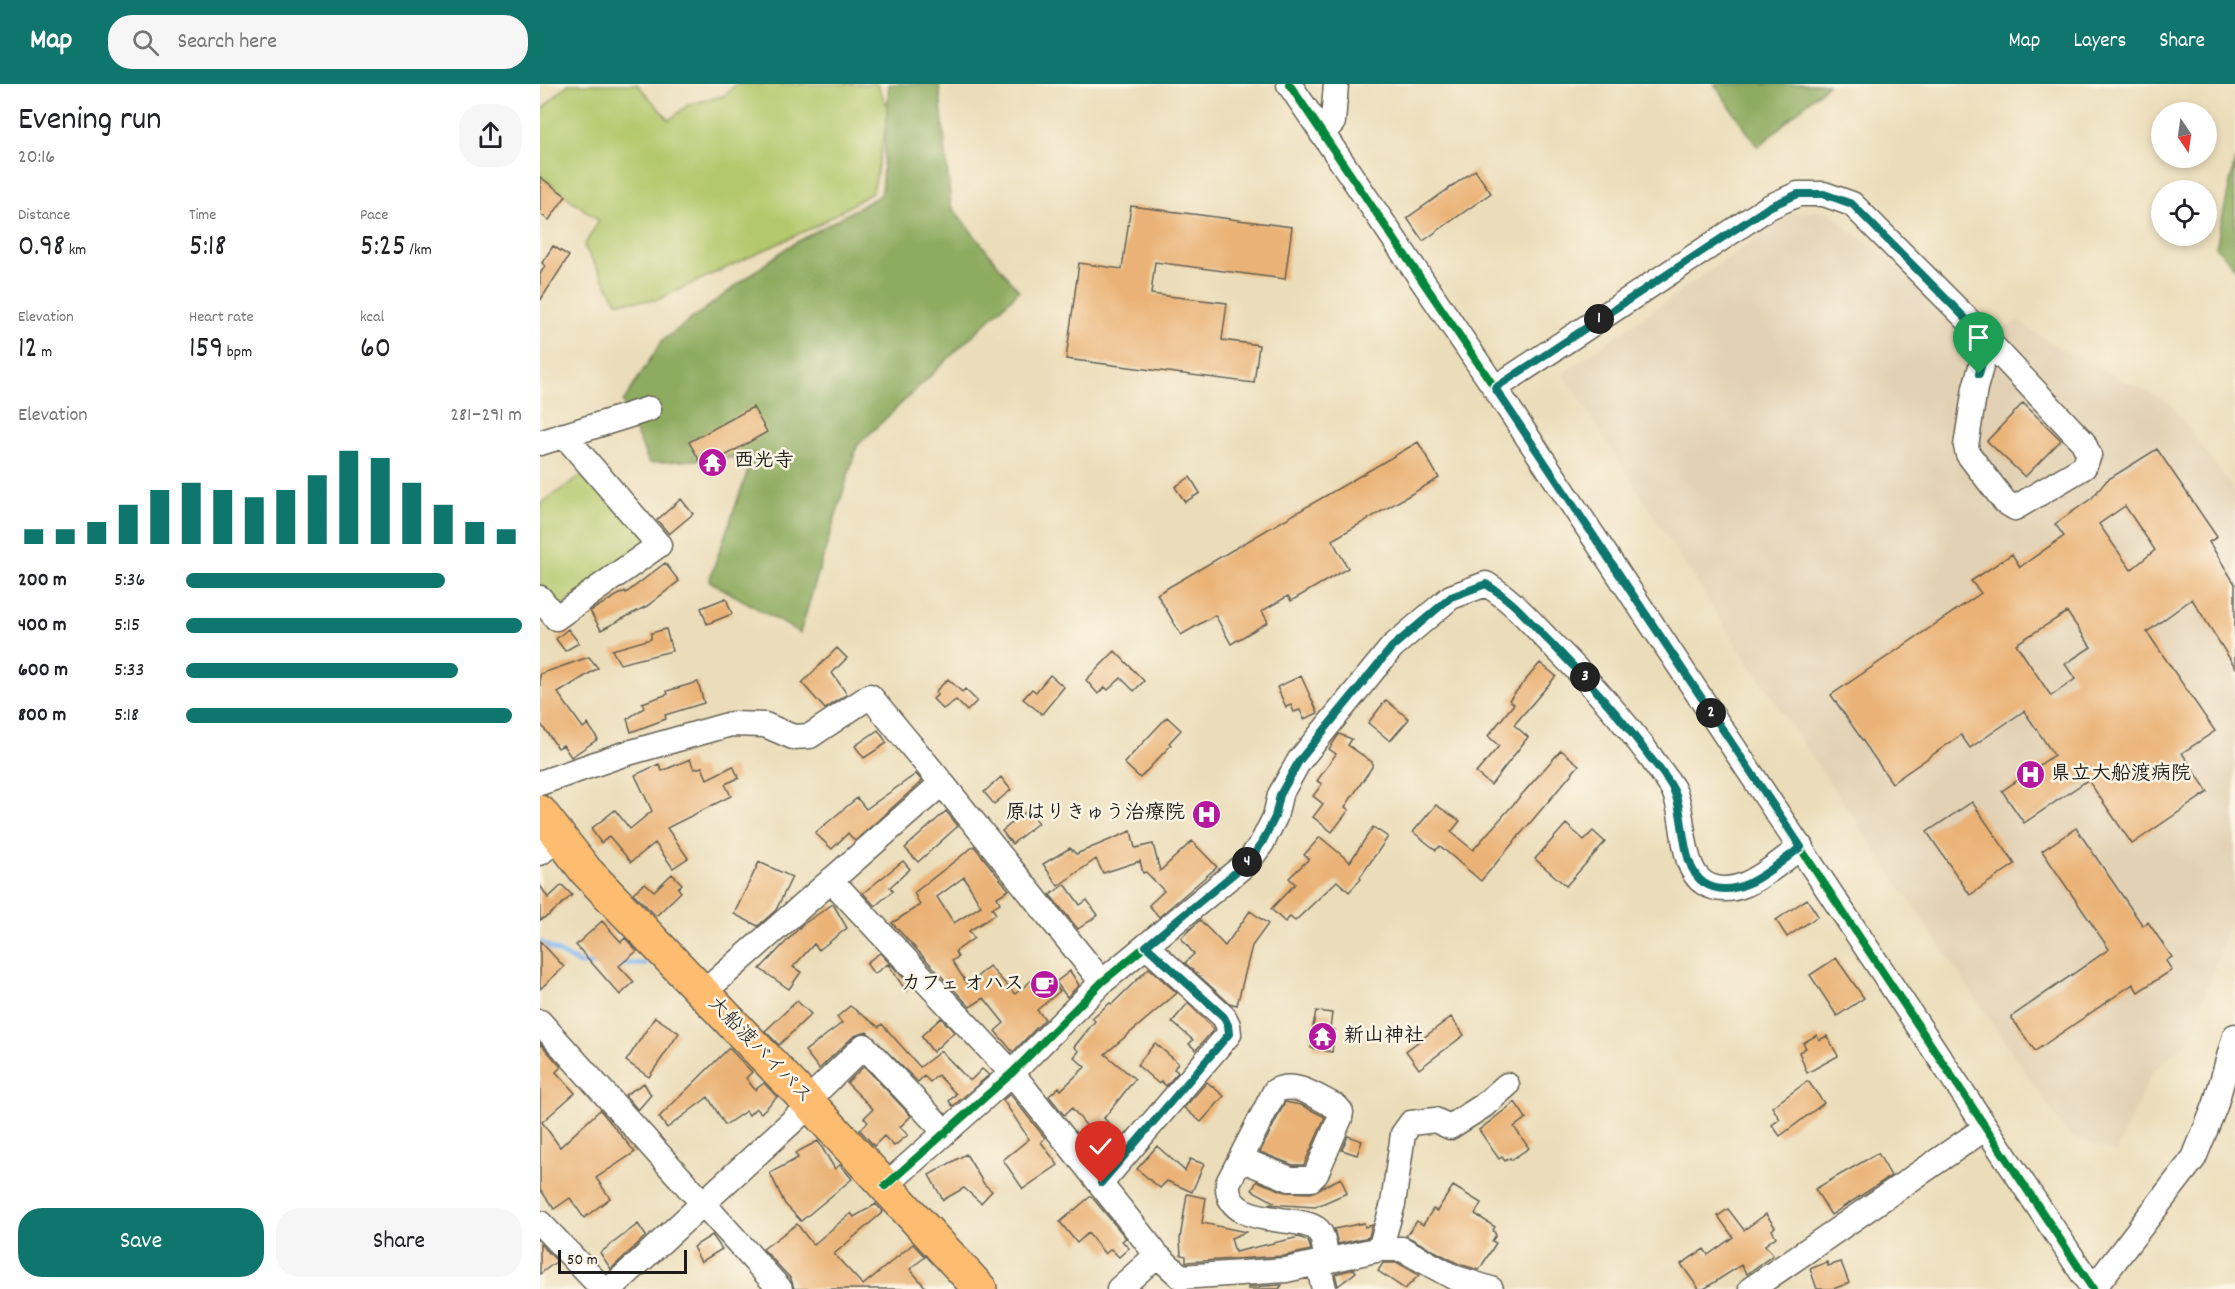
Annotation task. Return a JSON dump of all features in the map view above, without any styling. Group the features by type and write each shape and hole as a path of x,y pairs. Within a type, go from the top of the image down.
{"highway":[{"name":"大船渡バイパス","path":"546,834 585,871 809,1103 980,1289"}],"street":[{"path":"1289,84 1495,388 1801,847 1984,1129 2093,1289 2194,1158 2215,1106 2235,1036"},
{"path":"1322,134 1333,122 1336,84"},
{"path":"1495,388 1769,207 1798,194 1824,194 1852,204 1976,329 2083,442 2089,454 2084,467 2015,508 2005,502 1968,454 1966,446 1984,356 1976,329"},
{"path":"1979,374 1994,367 2013,368"},
{"path":"540,443 649,409"},
{"path":"540,598 556,618 659,545 564,435"},
{"path":"885,1186 1012,1073 1102,982 1248,862 1262,843 1275,817 1280,795 1299,761 1392,647 1451,597 1486,584 1510,598 1590,682 1637,739 1674,790 1691,866 1703,882 1721,890 1739,887 1760,876 1801,847"},
{"path":"540,783 621,755 730,724 765,724 794,737 810,736 870,696 1102,982"},
{"path":"704,993 942,783"},
{"path":"831,880 1012,1073 1157,1255 1180,1277 1286,1270 1380,1249 1402,1249 1453,1277 1491,1289"},
{"path":"1101,1183 1229,1034 1224,1017 1146,946"},
{"path":"540,1022 780,1289"},
{"path":"610,1289 809,1103 864,1046 945,1132"},
{"path":"1380,1249 1393,1204 1403,1134 1412,1123 1434,1120 1450,1127 1484,1106 1507,1085"},
{"path":"1751,1289 1984,1129"},
{"path":"1240,1160 1227,1183 1227,1191 1232,1201 1240,1208 1264,1219 1318,1230 1323,1239 1324,1289"},
{"path":"540,1223 603,1289"},
{"path":"1119,1289 1157,1255"}],"shaded area":[{"name":"県立大船渡病院","path":"1826,210 1904,272 1967,339 2000,330 2018,321 2059,348 2170,403 2235,491 2235,908 2189,1041 2153,1071 2116,1153 2068,1135 1735,643 1563,373 1791,214"}],"green space":[{"path":"568,84 637,84 669,120 688,105 726,95 736,84 877,84 889,110 873,192 816,226 657,300 617,302 584,246 599,221 540,176 540,111"},
{"path":"889,84 939,84 951,206 1019,291 857,446 800,633 709,581 754,453 740,457 649,463 623,402 662,341 788,247 881,195"},
{"path":"1714,84 1828,84 1758,147"},
{"path":"2235,160 2235,268 2216,247"},
{"path":"591,469 651,542 558,609 540,584 540,504"}],"building":[{"path":"1475,170 1491,193 1423,241 1407,218"},
{"path":"540,177 566,196 549,220 540,214"},
{"path":"1131,206 1292,227 1285,279 1155,262 1151,294 1227,303 1222,340 1259,345 1254,383 1066,359 1079,263 1122,269"},
{"path":"553,246 569,256 540,301 540,274 545,266 542,263"},
{"path":"2023,403 2061,440 2025,477 1987,441"},
{"path":"753,407 767,432 704,468 689,442"},
{"path":"1418,442 1439,478 1332,540 1348,568 1291,601 1288,596 1262,611 1268,622 1231,644 1215,615 1181,635 1157,594"},
{"path":"2157,449 2217,537 2209,542 2235,584 2235,667 2192,599 2147,632 2215,731 2182,753 2208,792 2132,844 2088,780 2024,823 2002,791 2054,755 2024,711 1970,748 1961,735 1892,783 1831,695 1981,593 1971,581 2012,554 2020,567 2064,536 2055,524 2092,498 2107,480","holes":["2125,506 2155,550 2131,570 2099,524","2067,612 2091,647 2065,664 2075,679 2051,696 2016,644"]},
{"path":"1190,477 1200,493 1185,502 1175,487"},
{"path":"681,499 693,514 669,534 657,520"},
{"path":"665,563 679,581 647,606 601,630 590,611 625,591 626,593"},
{"path":"726,598 732,614 707,624 701,608"},
{"path":"568,629 579,643 565,651 556,639"},
{"path":"666,629 672,651 620,664 612,650 651,639 651,633"},
{"path":"837,648 847,658 832,673 847,694 825,709 802,683"},
{"path":"1115,651 1144,681 1134,691 1121,678 1108,690 1105,687 1098,694 1086,680"},
{"path":"589,657 598,668 558,693 583,728 588,724 598,739 571,757 563,745 558,748 540,723 540,674"},
{"path":"1540,663 1556,676 1514,725 1528,737 1491,785 1476,773 1499,746 1488,736 1514,704 1509,700"},
{"path":"1050,675 1064,687 1042,714 1023,699 1032,689 1036,692"},
{"path":"1301,676 1318,713 1304,719 1300,710 1294,712 1291,705 1286,707 1277,687"},
{"path":"948,679 962,692 965,689 977,701 967,711 956,700 943,709 933,699 938,694 935,692"},
{"path":"698,682 704,703 665,715 666,719 631,732 627,719 644,708 642,703 668,694 667,691"},
{"path":"1386,700 1409,719 1390,741 1368,723"},
{"path":"1167,717 1181,730 1169,743 1171,745 1140,778 1124,763"},
{"path":"878,730 887,743 864,758 855,746"},
{"path":"1339,734 1352,739 1348,745 1372,762 1372,767 1345,807 1349,810 1332,832 1313,817 1323,804 1313,796 1322,784 1317,781 1336,754 1329,749"},
{"path":"1561,750 1579,765 1481,881 1440,846 1436,850 1413,832 1436,805 1460,821 1451,832 1473,850"},
{"path":"690,759 694,769 702,767 707,779 733,766 739,778 725,784 731,796 667,828 688,858 673,868 655,843 631,862 609,836 601,843 591,829 615,810 630,829 652,811 635,775 659,764 662,771"},
{"path":"916,774 922,781 855,841 848,833 832,849 815,833 857,798 866,809"},
{"path":"1001,777 1011,790 994,804 984,792"},
{"path":"1972,802 2015,864 1970,895 1927,832"},
{"path":"1028,810 1038,823 1012,844 1002,831"},
{"path":"946,811 958,826 918,862 905,848"},
{"path":"1566,824 1584,840 1593,831 1605,842 1566,886 1535,859"},
{"path":"1373,827 1388,837 1360,877 1361,879 1349,892 1337,881 1295,921 1290,917 1285,922 1271,909 1295,884 1289,878 1309,859 1304,855 1320,837 1350,862"},
{"path":"2076,828 2143,926 2148,922 2172,957 2166,961 2172,970 2138,992 2133,984 2035,1051 2011,1017 2109,949 2042,851"},
{"path":"1131,831 1135,848 1153,844 1160,871 1192,841 1217,867 1159,917 1149,905 1164,891 1146,872 1143,873 1140,861 1103,873 1096,859 1058,886 1043,864 1070,848 1076,854"},
{"path":"974,846 1009,890 997,897 1000,903 992,908 996,914 969,931 974,938 955,952 958,957 952,961 968,985 989,966 1015,994 1043,971 1060,991 1037,1010 1045,1019 1013,1052 995,1031 1004,1023 984,998 970,1007 892,923 920,905 914,893","holes":["964,877 981,906 954,923 937,897"]},
{"path":"903,861 910,869 890,887 893,891 875,906 863,893"},
{"path":"759,862 792,877 776,910 758,926 734,914"},
{"path":"672,874 682,884 678,888 681,892 656,916 633,893 645,883 654,891"},
{"path":"1065,884 1080,905 1087,900 1098,915 1078,929 1050,895"},
{"path":"540,885 548,898 562,885 572,895 540,920"},
{"path":"1807,899 1818,916 1787,937 1776,920"},
{"path":"833,904 847,928 819,950 814,944 793,967 801,972 789,989 760,969 802,925"},
{"path":"1250,911 1268,924 1252,946 1237,1005 1229,1003 1185,963 1194,954 1181,938 1200,920 1225,946"},
{"path":"602,921 621,942 625,938 637,951 619,966 634,982 620,995 576,945"},
{"path":"540,941 564,967 540,989"},
{"path":"880,953 912,987 906,991 888,964 874,974 866,963"},
{"path":"1836,958 1864,998 1837,1016 1810,975"},
{"path":"1149,968 1177,993 1105,1054 1135,1079 1104,1118 1120,1137 1105,1149 1072,1108 1064,1115 1049,1096 1059,1087 1061,1090 1085,1067 1074,1057 1079,1051 1074,1047 1095,1021 1092,1018 1110,1003 1112,1004"},
{"path":"1070,971 1079,985 1067,997 1056,982"},
{"path":"797,1001 811,1014 779,1045 765,1031"},
{"path":"1188,1003 1214,1029 1196,1050 1189,1044 1193,1040 1172,1022"},
{"path":"850,1006 879,1027 882,1024 920,1067 941,1051 968,1079 971,1080 982,1069 989,1075 953,1106 949,1101 956,1094 938,1075 930,1082 924,1076 918,1082 867,1032 854,1036 819,1069 805,1051 842,1023 837,1017"},
{"path":"1316,1011 1332,1013 1330,1029 1335,1030 1332,1052 1311,1048"},
{"path":"655,1017 679,1033 649,1077 626,1061"},
{"path":"1451,1017 1464,1035 1419,1069 1406,1051"},
{"path":"941,1018 954,1032 933,1052 921,1036"},
{"path":"1817,1035 1819,1040 1827,1036 1838,1056 1807,1073 1799,1052 1806,1048 1803,1043"},
{"path":"540,1043 561,1067 556,1072 575,1093 542,1122 560,1147 600,1110 635,1152 596,1178 610,1198 584,1218 570,1198 554,1209 540,1189"},
{"path":"1155,1043 1178,1063 1174,1069 1178,1072 1166,1086 1161,1081 1159,1084 1137,1065"},
{"path":"729,1048 752,1072 746,1078 755,1090 764,1083 777,1097 761,1113 756,1108 749,1115 746,1111 725,1125 708,1097 667,1128 659,1117"},
{"path":"864,1066 911,1116 900,1127 908,1135 894,1146 884,1136 874,1146 860,1130 868,1122 864,1118 873,1109 847,1083"},
{"path":"1808,1081 1824,1103 1780,1136 1772,1125 1780,1119 1772,1107"},
{"path":"1207,1082 1224,1096 1201,1122 1184,1108"},
{"path":"644,1083 651,1095 638,1110 625,1095"},
{"path":"1010,1094 1045,1138 1041,1142 1058,1165 1023,1189 1003,1160 1029,1139 1003,1100"},
{"path":"1285,1102 1301,1105 1325,1117 1304,1165 1293,1165 1260,1152"},
{"path":"1515,1102 1526,1118 1514,1127 1529,1148 1511,1160 1510,1158 1505,1161 1502,1157 1499,1159 1479,1130"},
{"path":"1348,1136 1362,1141 1357,1155 1342,1150"},
{"path":"818,1141 835,1169 840,1165 852,1179 801,1221 785,1204 770,1173 798,1158 795,1153"},
{"path":"1157,1146 1185,1171 1190,1159 1204,1164 1192,1192 1167,1181 1160,1188 1137,1169"},
{"path":"1878,1153 1891,1176 1831,1215 1815,1189"},
{"path":"966,1154 984,1184 992,1191 981,1203 964,1188 943,1200 929,1175"},
{"path":"1341,1178 1347,1193 1315,1207 1268,1204 1274,1202 1252,1190 1257,1181 1285,1192 1311,1193"},
{"path":"1453,1186 1481,1203 1475,1214 1495,1227 1493,1230 1496,1235 1492,1241 1496,1243 1479,1270 1459,1264 1406,1236 1417,1221 1423,1225 1433,1209 1437,1211"},
{"path":"1187,1194 1206,1198 1202,1223 1246,1232 1231,1238 1235,1252 1299,1237 1308,1241 1311,1250 1284,1256 1186,1262 1186,1256 1181,1255 1180,1239"},
{"path":"1091,1196 1126,1238 1122,1241 1129,1248 1119,1257 1111,1249 1105,1254 1088,1233 1077,1243 1060,1222"},
{"path":"876,1204 883,1212 834,1254 863,1285 913,1244 925,1257 910,1269 927,1289 794,1289 791,1279 763,1249 797,1224 813,1245 851,1213 854,1217"},
{"path":"1728,1209 1744,1230 1766,1214 1775,1227 1772,1230 1776,1237 1765,1245 1773,1255 1747,1274 1741,1265 1704,1289 1699,1289 1681,1264 1704,1249 1708,1255 1733,1237 1718,1216"},
{"path":"1364,1223 1365,1227 1372,1225 1369,1237 1338,1244 1334,1229"},
{"path":"638,1224 646,1236 611,1269 600,1253"},
{"path":"712,1235 722,1249 701,1262 693,1247"},
{"path":"540,1244 557,1261 540,1274"},
{"path":"1827,1262 1828,1266 1841,1262 1849,1283 1833,1289 1817,1289 1810,1269"},
{"path":"1383,1263 1398,1263 1419,1275 1405,1289 1378,1271"},
{"path":"1354,1269 1356,1272 1338,1286 1335,1274"},
{"path":"1282,1285 1279,1289 1248,1289 1248,1287"}],"waterway":[{"path":"540,942 580,964 599,964"},
{"path":"617,964 645,964"}],"cycle path":[{"path":"1289,84 1495,388 2093,1289"},
{"path":"885,1186 1012,1073 1102,982 1248,862 1262,843 1275,817 1280,795 1299,761 1392,647 1451,597 1486,584 1513,605 1579,672 1617,714 1652,759 1673,789 1680,812 1690,865 1704,883 1717,888 1729,889 1742,886 1768,872 1801,847"}],"place":[{"name":"西光寺","path":"713,462"},
{"name":"県立大船渡病院","path":"2030,775"},
{"name":"原はりきゅう治療院","path":"1206,814"},
{"name":"カフェ オハス","path":"1045,985"},
{"name":"新山神社","path":"1323,1037"}],"route":[{"path":"1101,1183 1229,1034 1224,1017 1146,946 1248,862 1262,843 1275,817 1280,795 1299,761 1392,647 1451,597 1486,584 1510,598 1590,682 1630,730 1674,790 1691,866 1703,882 1721,890 1739,887 1760,876 1801,847 1495,388 1769,207 1798,194 1824,194 1852,204 1976,329 1984,356 1979,374"}]}
